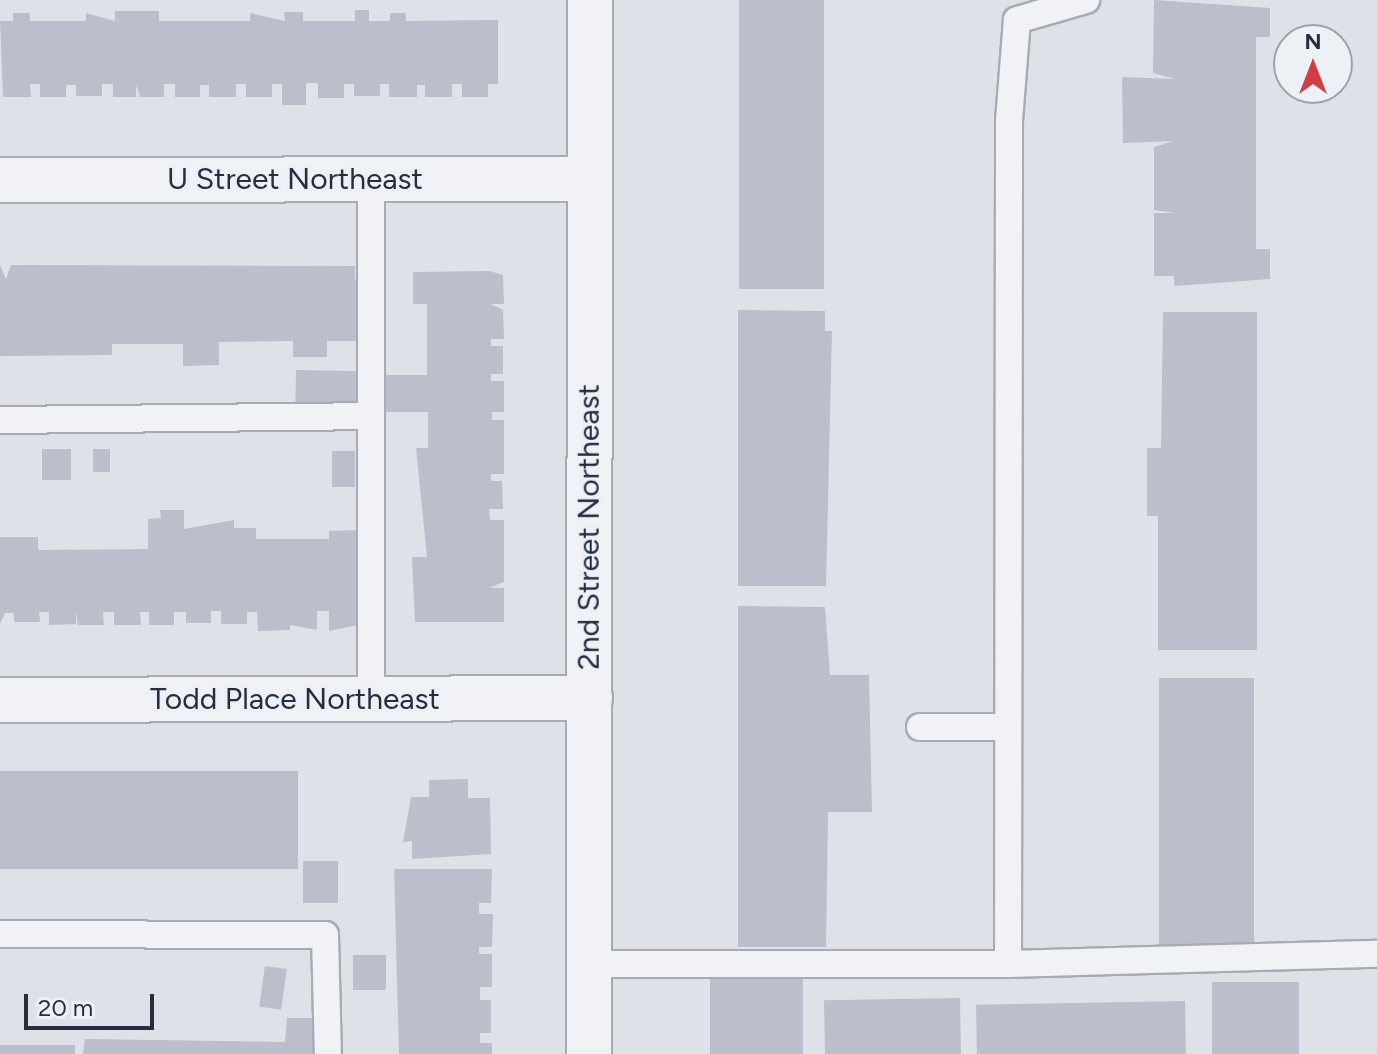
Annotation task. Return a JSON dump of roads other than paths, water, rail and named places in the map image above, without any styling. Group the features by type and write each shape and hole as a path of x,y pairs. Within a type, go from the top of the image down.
{"street":[{"name":"2nd Street Northeast","path":"589,1054 590,0"},
{"name":"U Street Northeast","path":"0,180 589,179"},
{"name":"Todd Place Northeast","path":"0,700 590,698"}],"lane":[{"path":"1008,964 1009,121 1017,20 1086,0"},
{"path":"371,179 371,699"},
{"path":"0,420 371,416"},
{"path":"920,727 1008,727"},
{"path":"0,934 325,935 328,1054"},
{"path":"590,964 1008,964 1377,954"}]}
